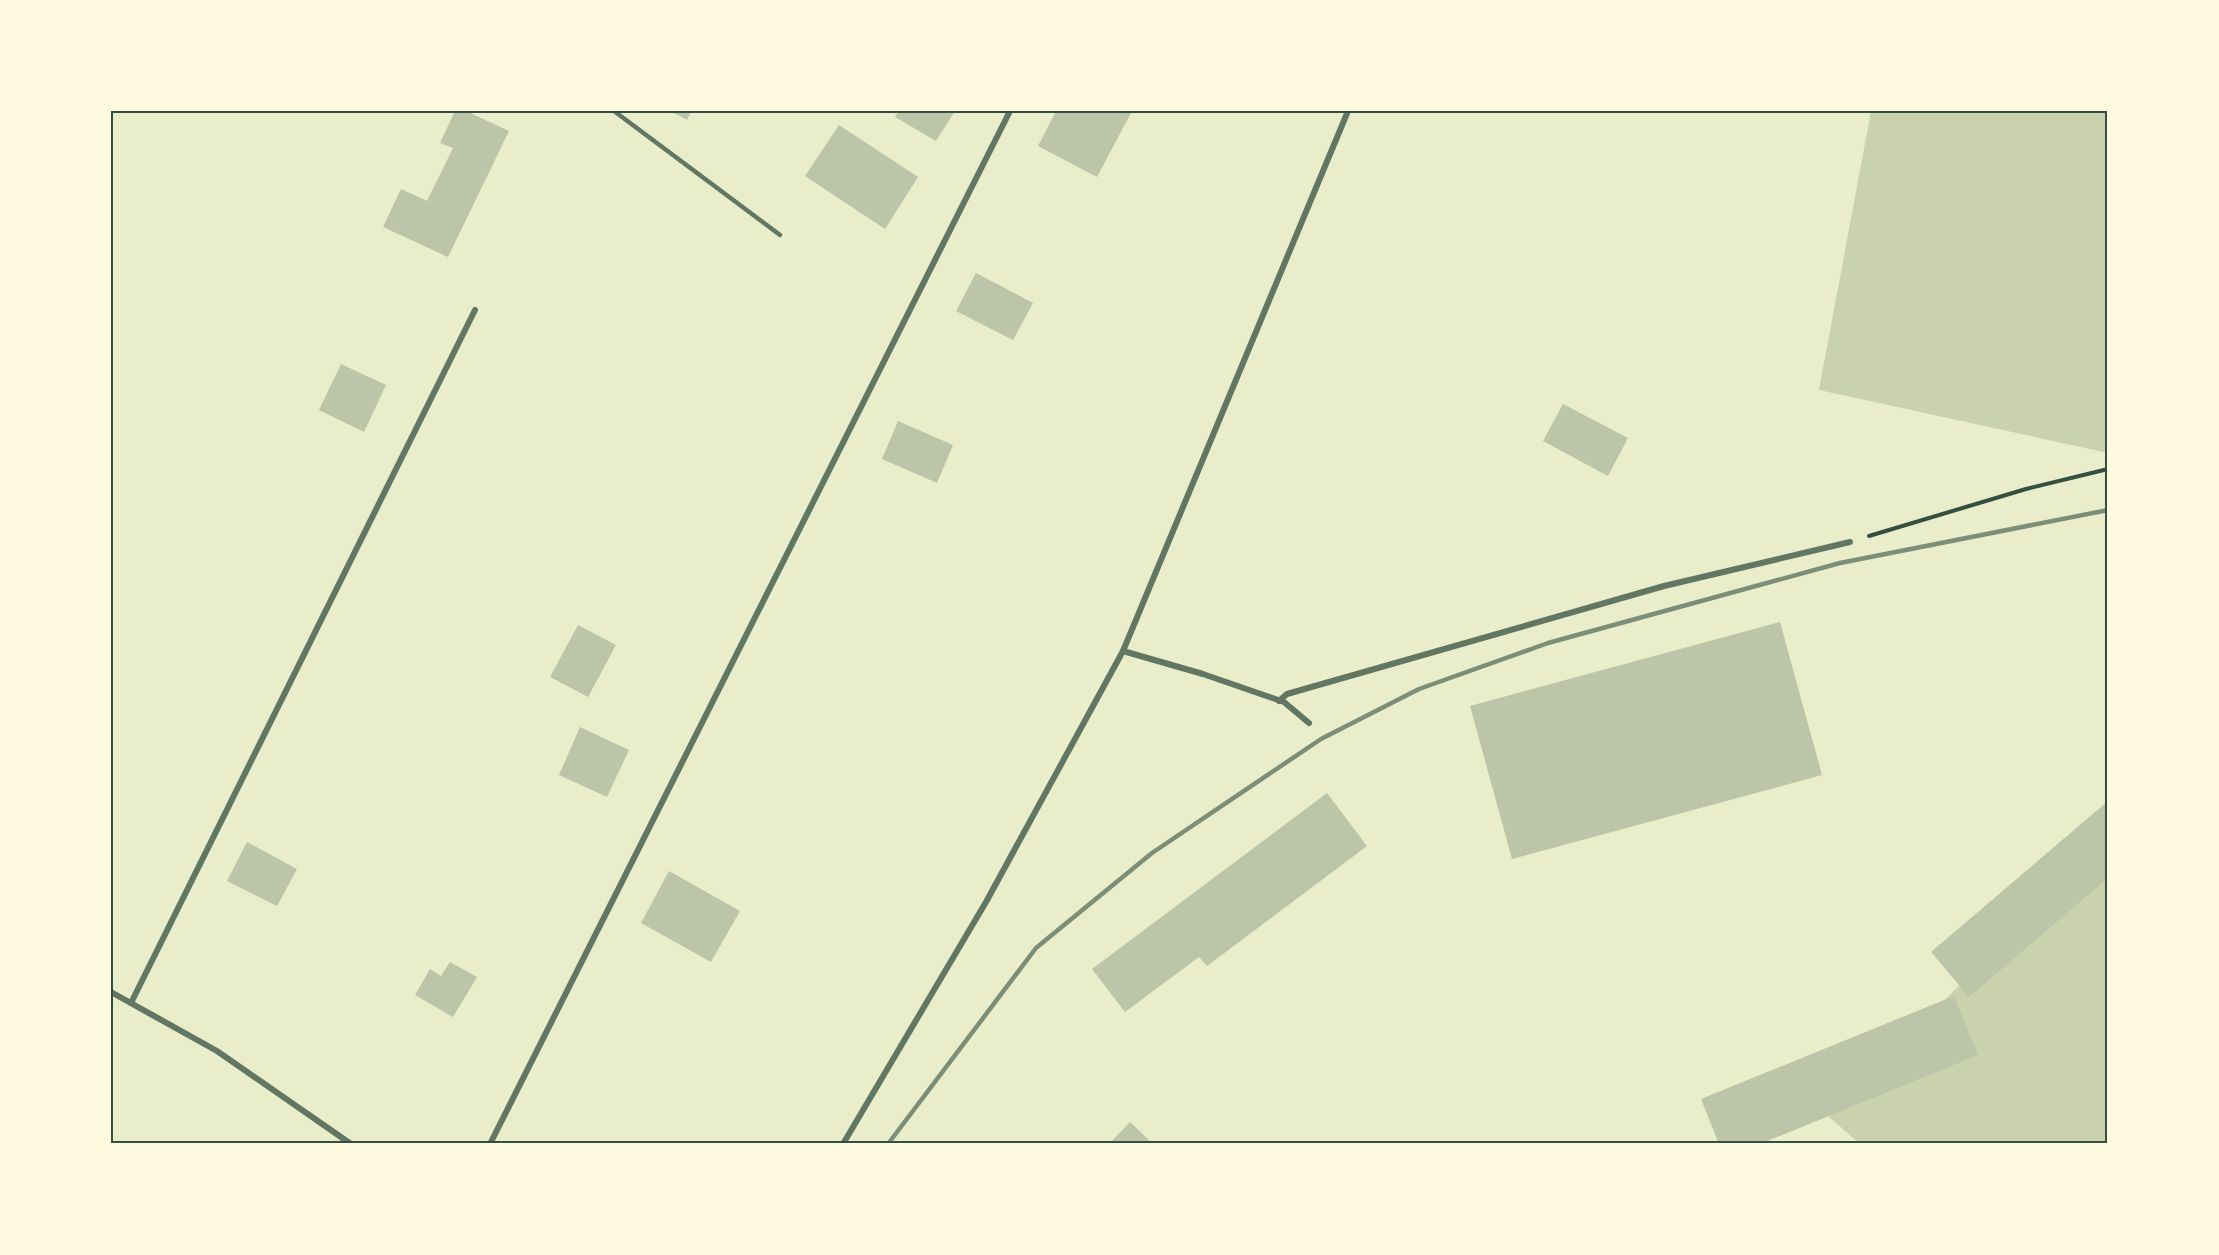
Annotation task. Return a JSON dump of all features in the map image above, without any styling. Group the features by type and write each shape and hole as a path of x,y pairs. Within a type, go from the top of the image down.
{"street":[{"path":"490,1144 1010,111"},
{"path":"843,1144 986,902 1123,651 1348,111"},
{"path":"130,1003 475,310"},
{"path":"1279,701 1287,694 1664,586 1850,542"},
{"path":"1123,651 1203,674 1284,702 1309,723"},
{"path":"111,992 217,1051 351,1144"}],"lane":[{"path":"614,111 780,235"}],"path":[{"path":"1850,542 2026,489 2108,468"}],"green space":[{"path":"1871,111 2108,111 2108,453 1819,390"},
{"path":"2108,840 2108,1144 1860,1144 1827,1115"}],"building":[{"path":"455,111 466,111 509,131 448,257 383,227 401,189 427,201 453,148 440,143"},
{"path":"670,111 691,111 687,120"},
{"path":"899,111 955,111 936,141 895,117"},
{"path":"1056,111 1132,111 1097,177 1038,146"},
{"path":"839,125 918,177 885,229 805,176"},
{"path":"976,273 1033,303 1013,340 956,311"},
{"path":"341,364 386,385 364,432 319,410"},
{"path":"1563,404 1628,438 1608,476 1543,441"},
{"path":"898,421 953,445 937,483 882,459"},
{"path":"1780,622 1822,775 1512,859 1470,706"},
{"path":"578,625 616,645 588,697 550,677"},
{"path":"580,727 629,750 607,797 559,775"},
{"path":"1327,793 1367,846 1207,966 1199,957 1125,1012 1092,969"},
{"path":"2108,801 2108,878 1969,997 1931,952"},
{"path":"247,842 297,869 277,906 227,881"},
{"path":"669,871 740,911 711,962 641,923"},
{"path":"450,962 477,977 453,1017 415,995 430,969 441,976"},
{"path":"1954,996 1978,1055 1760,1144 1719,1144 1701,1099"},
{"path":"1130,1122 1153,1144 1109,1144"}],"railway":[{"path":"888,1144 1036,948 1152,853 1321,739 1419,689 1548,643 1840,563 2108,510"}]}
